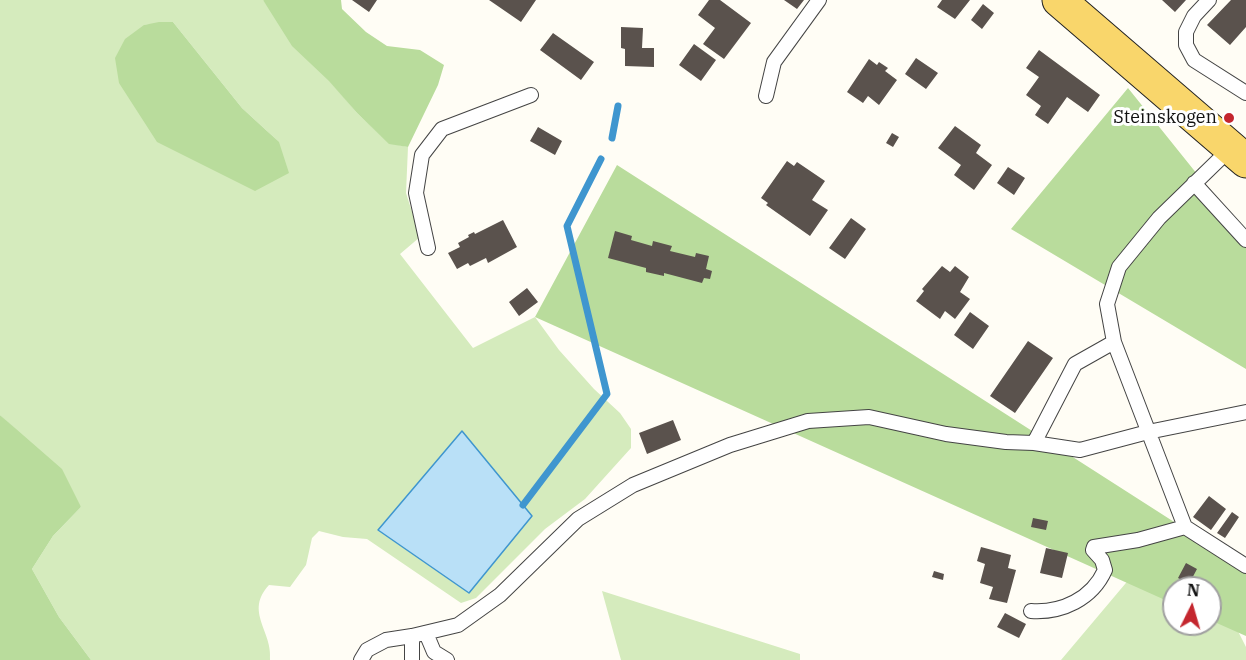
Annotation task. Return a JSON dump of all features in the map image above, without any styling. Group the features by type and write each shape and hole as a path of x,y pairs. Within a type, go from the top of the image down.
{"main road":[{"path":"1059,0 1239,154"}],"lane":[{"path":"766,96 774,62 819,0"},
{"path":"1209,0 1194,16 1186,32 1186,45 1194,60 1246,93"},
{"path":"428,248 416,193 422,155 442,129 531,95"},
{"path":"1239,154 1194,183 1159,218 1119,267 1107,304 1114,342 1185,527 1246,566"},
{"path":"1194,183 1246,240"},
{"path":"1034,443 1075,364 1114,342"},
{"path":"361,660 367,650 386,640 458,625 500,595 578,519 633,485 730,445 808,421 869,417 946,434 1080,450 1148,432 1246,412"},
{"path":"1031,610 1041,611 1064,607 1091,592 1099,584 1105,570 1102,560 1093,550 1094,547 1138,540 1185,527"},
{"path":"426,633 434,652 447,660"},
{"path":"412,636 412,660"}],"green space":[{"path":"0,0 263,0 357,113 389,143 408,147 406,193 420,237 400,254 473,348 535,317 559,350 594,389 620,413 631,429 631,448 585,499 545,529 476,598 461,603 367,539 343,537 319,531 312,538 306,565 290,587 269,585 262,595 259,613 268,640 270,660 91,660 59,617 32,569 53,536 81,507 14,428 0,415","holes":["173,22 242,108 279,142 144,25"]},
{"path":"263,0 341,0 342,9 366,32 387,46 420,50 444,65 438,85 408,147 389,144 357,113 329,81 292,46"},
{"path":"173,22 242,108 279,142 289,173 255,191 157,142 119,83 115,58 125,39 144,25"},
{"path":"1128,88 1246,235 1246,369 1011,229"},
{"path":"617,165 1246,568 1246,636 1222,625 1222,576 1162,576 1162,599 535,317"},
{"path":"0,415 62,469 81,507 53,536 32,569 59,617 91,660 0,660"},
{"path":"1136,571 1178,576 1162,576 1162,636 1222,636 1222,600 1246,647 1246,660 1061,660"},
{"path":"602,591 800,654 800,660 621,660"}],"water":[{"path":"462,431 532,516 469,593 378,530"}],"building":[{"path":"352,0 377,0 369,12"},
{"path":"489,0 536,0 521,22"},
{"path":"709,0 720,0 751,23 724,59 703,44 715,28 698,15"},
{"path":"784,0 804,0 797,9"},
{"path":"942,0 970,0 955,19 937,7"},
{"path":"1162,0 1186,0 1175,12"},
{"path":"1231,0 1246,0 1246,27 1230,45 1207,25"},
{"path":"983,4 994,13 982,29 971,20"},
{"path":"621,27 643,28 642,48 654,48 654,67 625,66 625,49 621,48"},
{"path":"553,33 594,62 581,80 540,50"},
{"path":"694,44 716,60 701,81 679,65"},
{"path":"1039,50 1100,95 1088,112 1067,97 1048,124 1035,115 1041,106 1026,95 1039,77 1026,68"},
{"path":"916,58 938,73 926,89 905,74"},
{"path":"869,59 877,65 879,62 888,68 885,71 897,80 879,105 868,96 863,103 847,92"},
{"path":"955,126 981,145 976,153 992,165 974,190 954,175 961,165 938,148"},
{"path":"538,127 562,141 555,155 530,141"},
{"path":"892,133 899,137 893,147 886,143"},
{"path":"787,161 794,166 797,162 825,181 812,200 828,210 810,236 766,205 768,203 761,198"},
{"path":"1008,167 1025,178 1014,195 997,183"},
{"path":"851,218 866,229 845,259 829,248"},
{"path":"503,220 517,247 488,263 486,258 470,266 468,263 457,269 448,253 460,247 458,243 469,237 468,235 474,232 475,234"},
{"path":"615,231 632,236 631,240 652,246 653,241 672,246 670,251 695,257 696,253 709,256 706,269 712,271 710,279 704,278 702,283 664,273 664,276 646,272 646,268 608,258"},
{"path":"942,266 950,272 955,266 969,277 960,292 970,299 955,319 945,311 940,319 916,301 924,291 922,289"},
{"path":"527,288 538,302 519,316 509,302"},
{"path":"970,312 989,326 973,349 954,335"},
{"path":"1028,341 1053,358 1015,413 990,396"},
{"path":"673,420 681,440 647,454 639,433"},
{"path":"1209,496 1226,509 1211,530 1193,517"},
{"path":"1232,512 1239,517 1225,538 1217,533"},
{"path":"1033,518 1048,521 1046,530 1031,527"},
{"path":"981,547 1011,555 1008,568 1016,570 1007,603 989,599 993,587 980,583 985,564 977,561"},
{"path":"1046,548 1068,553 1062,578 1040,573"},
{"path":"1186,563 1197,569 1193,576 1179,576"},
{"path":"934,571 944,574 943,580 932,577"},
{"path":"1005,613 1026,624 1019,638 997,627"}],"waterway":[{"path":"612,138 618,106"},
{"path":"523,505 607,394 567,226 601,159"}],"place":[{"name":"Steinskogen","path":"1229,118"}]}
